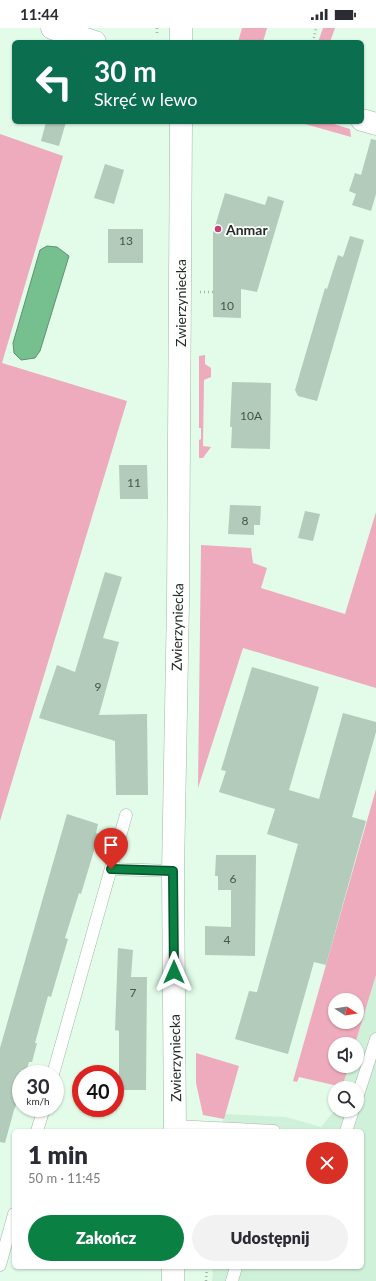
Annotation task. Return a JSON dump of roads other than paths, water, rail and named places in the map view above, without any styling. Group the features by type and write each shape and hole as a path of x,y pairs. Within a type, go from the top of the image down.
{"street":[{"path":"52,28 89,40"},
{"path":"181,28 181,40"},
{"path":"364,121 376,124"},
{"name":"Zwierzyniecka","path":"175,1128 173,871 178,603 181,124"},
{"path":"173,1281 174,1269"}],"lane":[{"path":"56,1065 126,815"},
{"path":"111,869 173,871"},
{"path":"362,1081 376,1039"},
{"path":"38,1129 41,1117"},
{"path":"347,1129 351,1117"},
{"path":"175,1128 205,1129"},
{"path":"0,1265 12,1221"},
{"path":"232,1281 235,1269"}],"place":[{"name":"Anmar","path":"218,229"}]}
